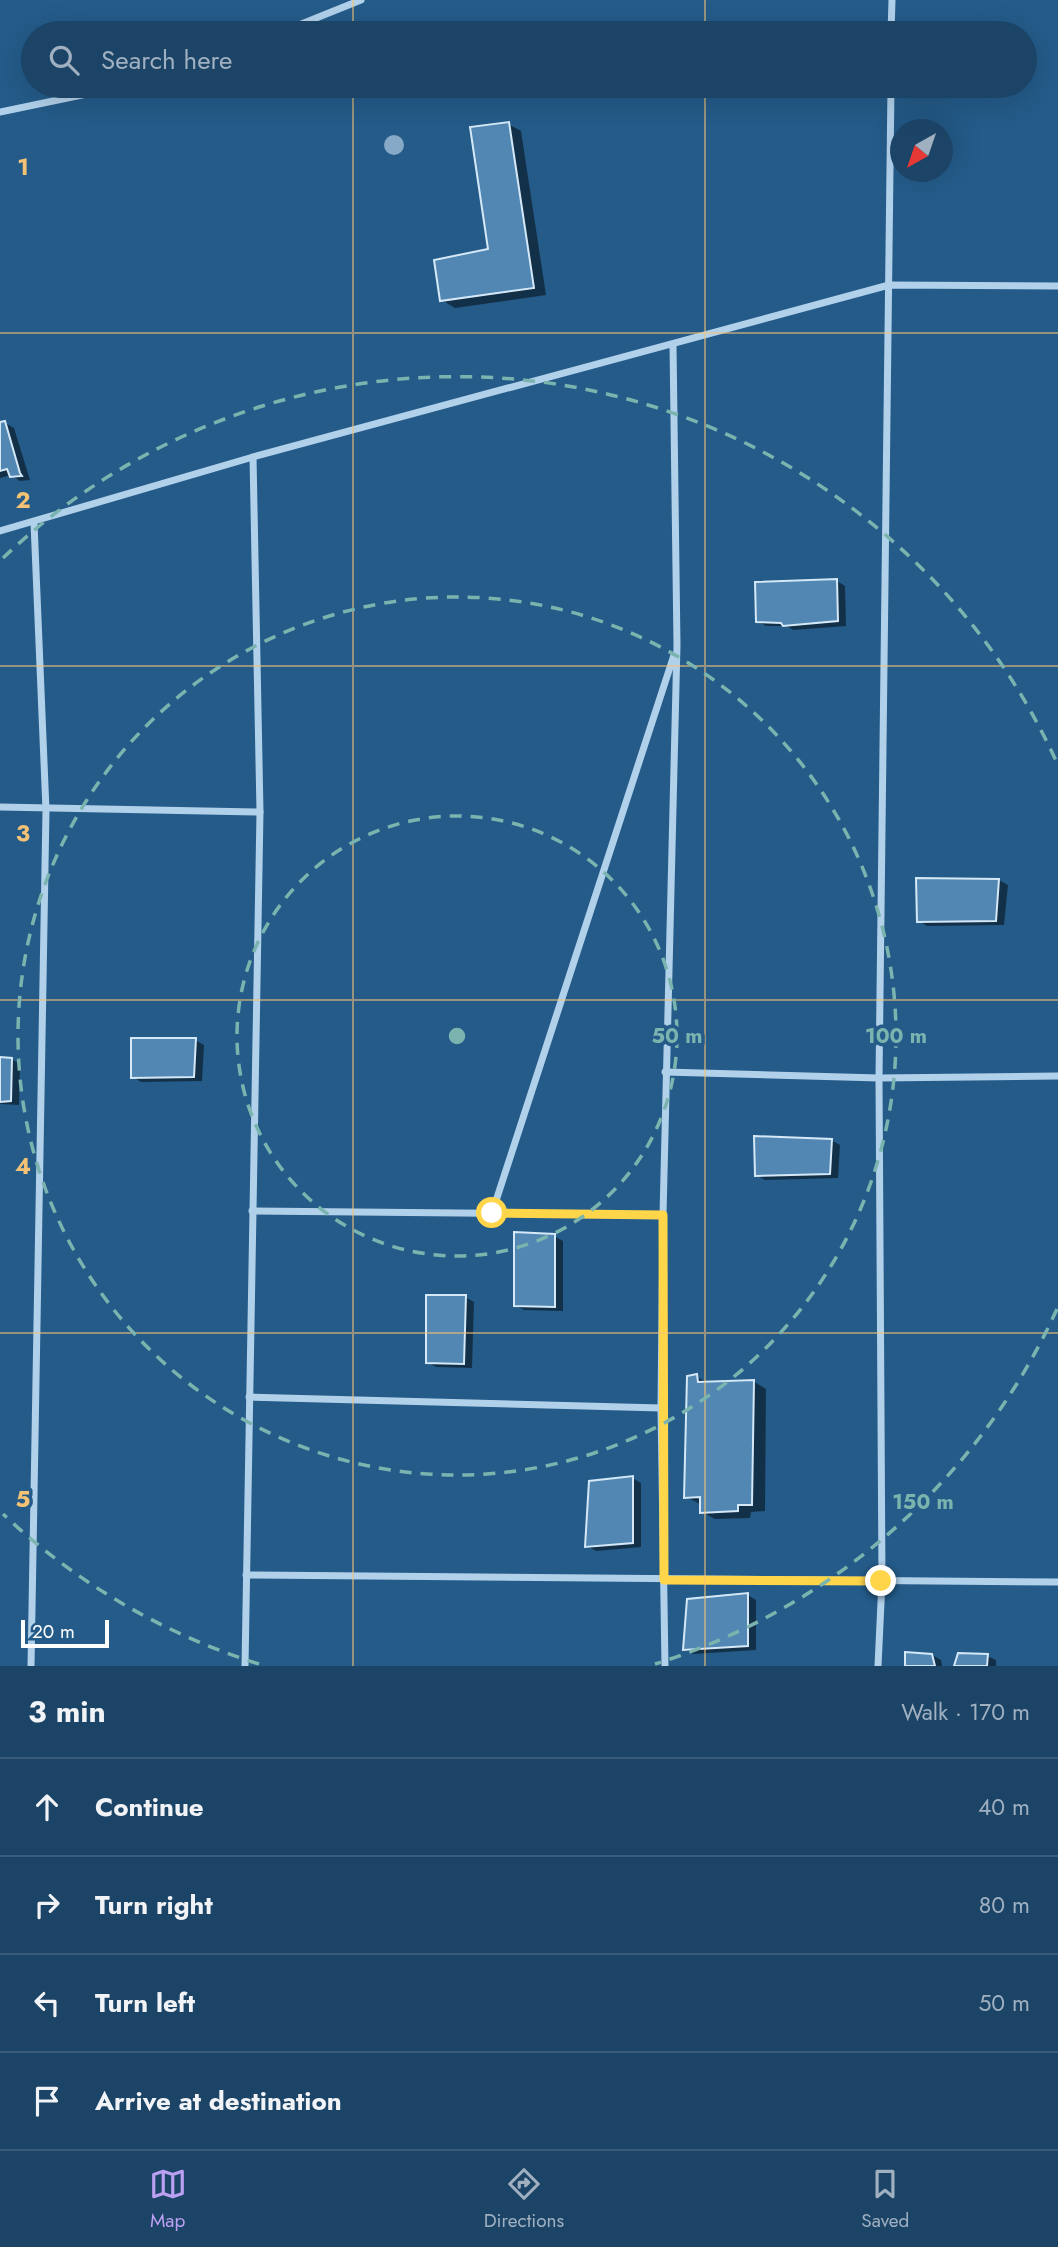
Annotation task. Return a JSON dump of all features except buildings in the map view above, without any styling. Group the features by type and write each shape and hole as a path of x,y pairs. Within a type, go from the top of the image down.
{"street":[{"path":"308,21 360,0"},
{"path":"891,21 892,0"},
{"path":"0,112 67,98"},
{"path":"878,1666 881,1581 879,1078 891,98"},
{"path":"0,531 253,457 889,285 1058,286"},
{"path":"665,1666 661,1408 663,1215 677,645 673,345"},
{"path":"245,1666 260,812 253,457"},
{"path":"31,1666 46,810 34,523"},
{"path":"492,1213 677,645"},
{"path":"0,807 46,810 260,812"},
{"path":"666,1073 879,1078 1058,1076"},
{"path":"252,1211 663,1215"},
{"path":"249,1397 661,1408"},
{"path":"246,1574 1058,1582"}],"route":[{"path":"492,1213 663,1215 661,1408 664,1580 881,1581"}]}
